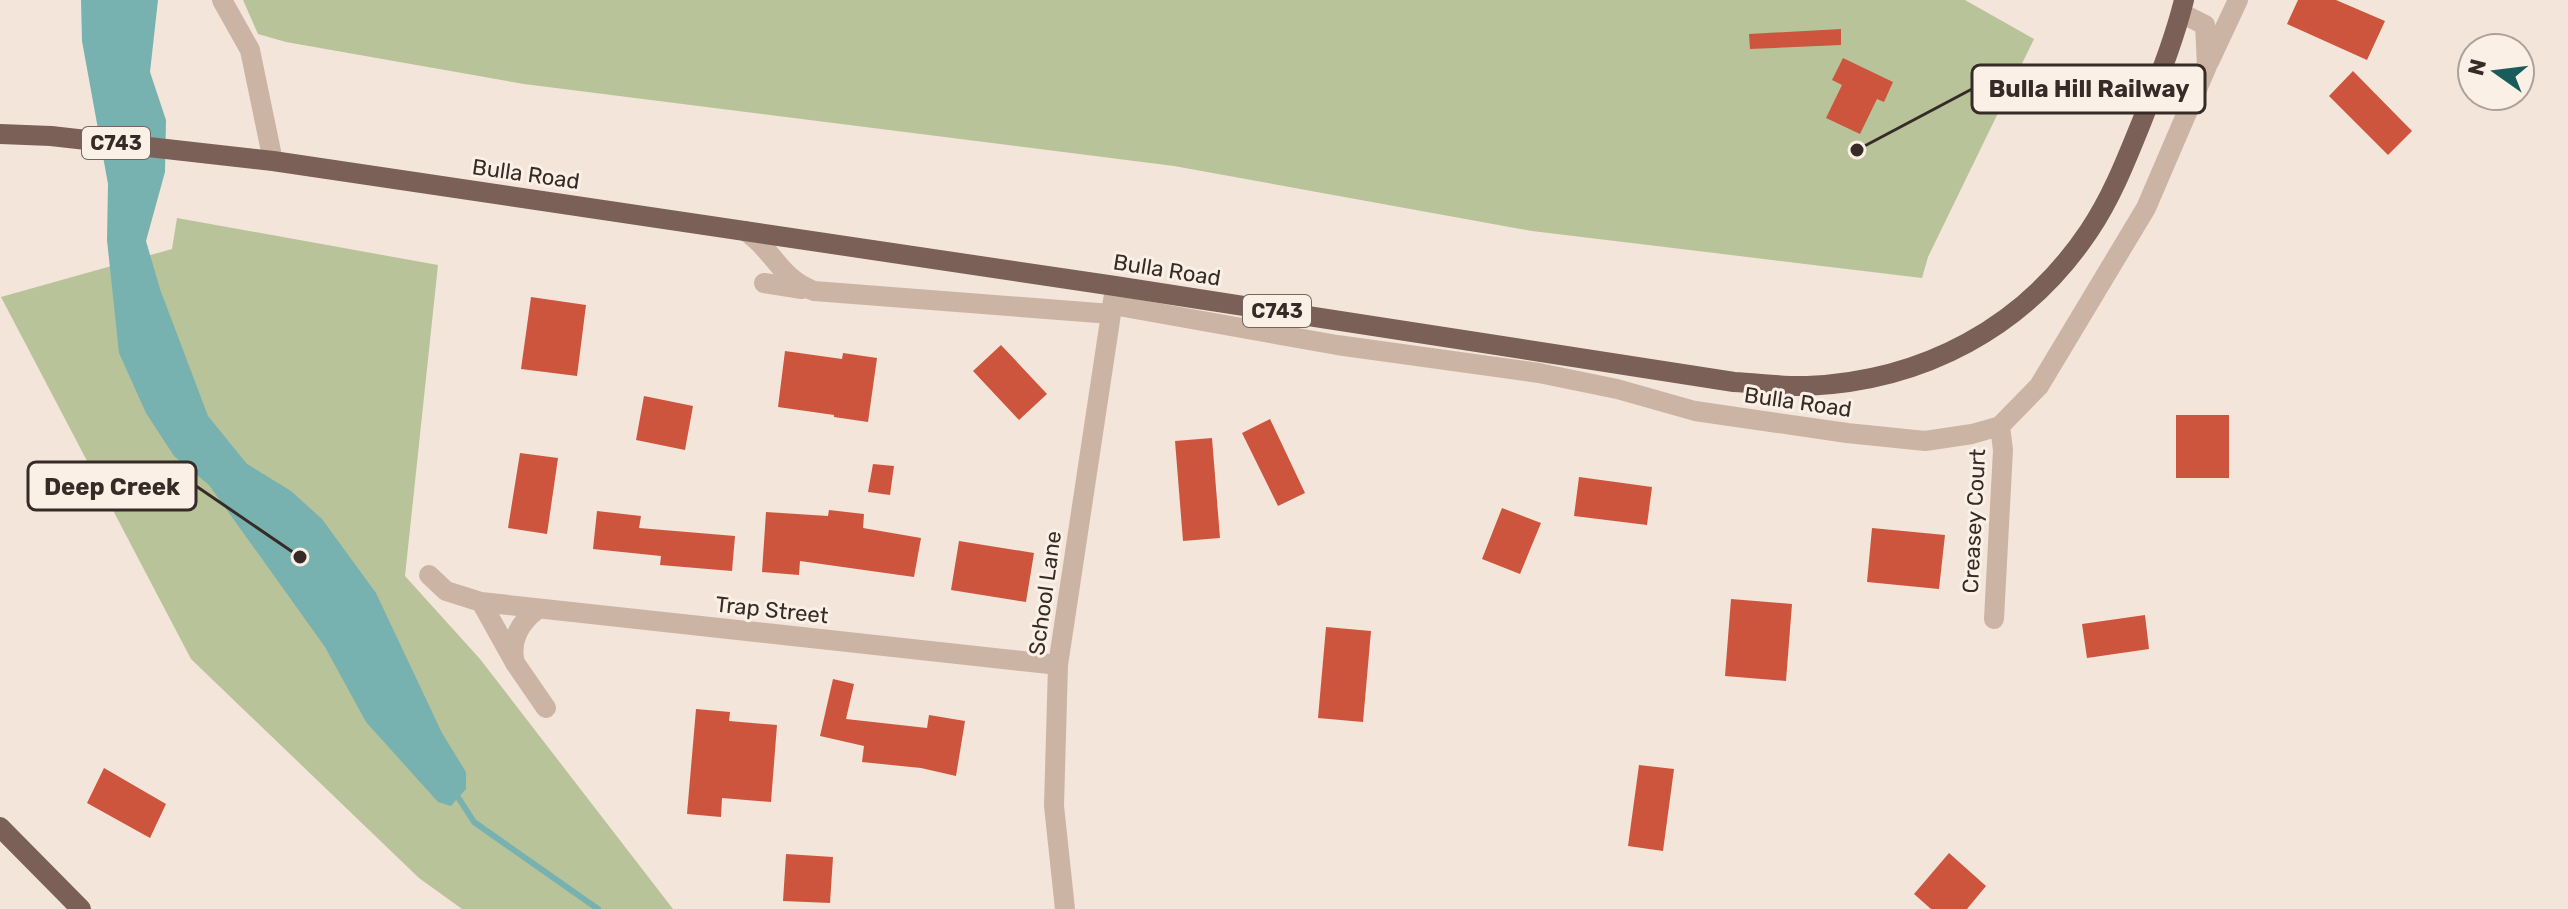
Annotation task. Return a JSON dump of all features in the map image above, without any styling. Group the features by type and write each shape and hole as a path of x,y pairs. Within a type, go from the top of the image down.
{"main road":[{"name":"Bulla Road","path":"0,134 181,149 745,231 1113,302 1734,382 1805,386 1870,379 1920,366 1968,343 2012,315 2052,278 2090,230 2121,173 2184,4"},
{"path":"0,827 81,909"}],"street":[{"path":"222,0 250,50 273,161"},
{"path":"2207,66 2238,0"},
{"name":"Bulla Road","path":"1113,302 1337,345 1539,373 1617,389 1695,411 1925,441 1972,434 2000,426 2039,386 2146,208 2207,66 2205,25 2184,4"},
{"path":"745,231 764,247 785,275 814,291"},
{"path":"764,283 814,291 1113,302"},
{"name":"School Lane","path":"1065,909 1054,806 1058,665 1113,302"},
{"name":"Creasey Court","path":"1994,619 2003,450 2000,426"},
{"name":"Trap Street","path":"429,575 446,591 481,602 1058,665"},
{"path":"481,602 515,663 546,708"},
{"path":"515,663 513,656 517,632 523,619 538,609"}],"green space":[{"path":"243,0 1965,0 2034,39 1928,257 1922,278 1532,231 1174,166 524,84 286,42 258,34"},
{"path":"177,218 438,265 405,576 480,659 673,909 462,909 419,878 191,659 1,297 172,249"}],"water":[{"path":"81,0 158,0 150,72 166,120 165,172 146,241 160,289 208,416 247,464 291,491 322,519 376,593 442,733 466,772 466,789 451,806 438,802 366,722 325,647 209,485 174,456 146,413 119,353 107,240 108,184 82,41"}],"building":[{"path":"2298,0 2336,0 2385,21 2367,60 2287,24"},
{"path":"1841,29 1841,45 1750,49 1749,34"},
{"path":"1843,58 1893,82 1884,102 1877,99 1860,134 1826,118 1842,85 1832,80"},
{"path":"2353,71 2412,131 2388,155 2329,96"},
{"path":"531,297 586,305 577,376 521,369"},
{"path":"1001,345 1047,394 1019,420 973,371"},
{"path":"785,351 842,359 843,353 877,358 868,422 778,407"},
{"path":"644,396 693,406 685,450 636,440"},
{"path":"2176,415 2229,415 2229,478 2176,478"},
{"path":"1270,419 1305,493 1278,506 1242,433"},
{"path":"1212,438 1220,538 1183,541 1175,441"},
{"path":"520,453 558,458 547,534 508,528"},
{"path":"873,464 894,466 890,495 868,492"},
{"path":"1579,477 1652,487 1647,525 1574,516"},
{"path":"1502,508 1541,523 1520,574 1482,559"},
{"path":"829,510 864,514 863,528 921,538 914,577 800,561 799,575 762,572 766,512 828,516"},
{"path":"597,511 641,516 639,528 735,536 732,571 660,565 661,556 593,549"},
{"path":"1872,528 1945,535 1939,589 1867,582"},
{"path":"959,541 1034,553 1026,602 951,590"},
{"path":"1731,599 1792,604 1786,681 1725,676"},
{"path":"2145,615 2149,649 2087,658 2082,624"},
{"path":"1326,627 1371,631 1363,722 1318,718"},
{"path":"833,679 854,684 846,719 927,728 929,715 965,721 956,776 921,768 862,762 864,746 820,736"},
{"path":"696,709 730,712 729,721 777,725 771,802 722,798 721,817 687,814"},
{"path":"1639,765 1674,769 1663,851 1628,846"},
{"path":"104,768 166,804 150,838 87,803"},
{"path":"1949,853 1986,886 1967,909 1931,909 1914,894"},
{"path":"786,854 833,857 830,903 783,901"}],"waterway":[{"path":"456,794 474,822 598,909"}],"place":[{"name":"Bulla Hill Railway","path":"1857,150"},
{"name":"Deep Creek","path":"300,557"}]}
